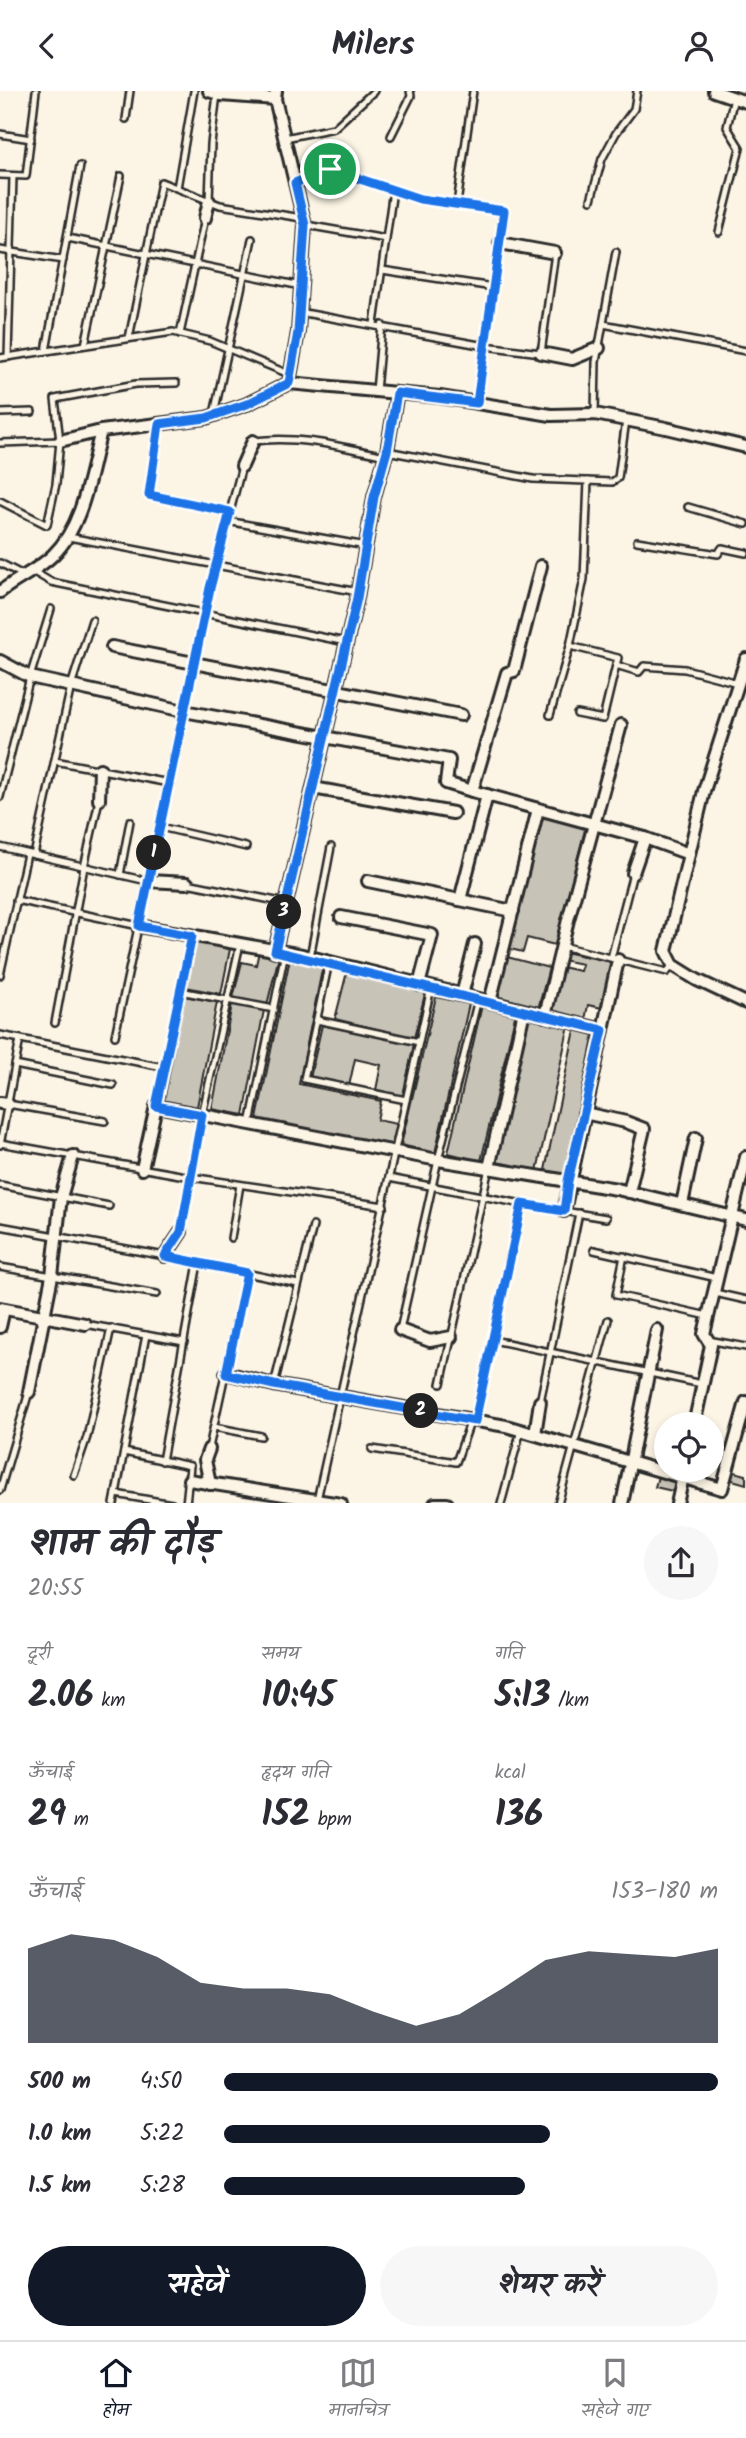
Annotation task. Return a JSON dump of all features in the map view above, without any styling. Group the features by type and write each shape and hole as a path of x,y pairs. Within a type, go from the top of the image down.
{"street":[{"path":"714,91 746,102"},
{"path":"213,92 276,95 304,222 299,312 290,379"},
{"path":"295,183 330,169"},
{"path":"205,218 209,201"},
{"path":"500,243 555,253"},
{"path":"541,353 572,359 599,348"},
{"path":"60,441 101,431 214,415 247,404 290,379 551,415 595,414 746,447"},
{"path":"280,951 286,903 358,592 374,497 386,454 397,393"},
{"path":"0,592 51,557 69,537 101,431"},
{"path":"242,466 253,441"},
{"path":"472,791 507,673 514,671 541,566"},
{"path":"112,647 461,715"},
{"path":"746,659 704,791 666,951 673,965 697,980 746,1003"},
{"path":"0,661 30,677 184,711 449,761 446,783 645,838 689,854"},
{"path":"545,1016 621,725"},
{"path":"99,800 100,769"},
{"path":"313,787 453,813"},
{"path":"460,900 487,795"},
{"path":"490,1002 538,809"},
{"path":"633,873 645,838"},
{"path":"148,881 187,883"},
{"path":"368,881 513,911"},
{"path":"341,917 432,935 419,985"},
{"path":"139,926 310,957 603,1030"},
{"path":"461,995 475,944"},
{"path":"564,1211 568,1181 603,1030 614,959"},
{"path":"489,1168 524,1011"},
{"path":"142,1169 156,1106 438,1160 629,1192 746,1220"},
{"path":"584,1113 626,1122 644,1129 629,1192"},
{"path":"682,1205 696,1138"},
{"path":"29,1392 52,1276 61,1197 73,1156"},
{"path":"697,1412 711,1345 704,1334 746,1157"},
{"path":"165,1256 181,1232"},
{"path":"0,1327 2,1309 85,1324"},
{"path":"400,1330 430,1341 451,1337"},
{"path":"622,1503 657,1330"},
{"path":"226,1374 521,1430 654,1466"},
{"path":"534,1434 540,1402"},
{"path":"724,1482 746,1402"},
{"path":"209,1449 205,1460 210,1484"},
{"path":"189,1480 320,1502 341,1503"},
{"path":"677,1503 682,1482"},
{"path":"705,1482 722,1489 724,1482"},
{"path":"435,1503 447,1503"}],"lane":[{"path":"0,174 26,176 36,91"},
{"path":"126,119 130,91"},
{"path":"177,188 194,91"},
{"path":"285,138 334,128 374,91"},
{"path":"391,137 411,96 410,91"},
{"path":"457,204 473,91"},
{"path":"591,200 602,159 616,133 634,109 637,91"},
{"path":"209,201 213,92"},
{"path":"719,232 740,148 727,127 734,98"},
{"path":"0,134 30,139"},
{"path":"46,351 80,166"},
{"path":"330,169 420,199 504,211 477,403"},
{"path":"8,357 13,176"},
{"path":"85,345 121,176"},
{"path":"130,338 161,182 220,205 386,239"},
{"path":"374,324 393,190"},
{"path":"180,334 205,218"},
{"path":"68,239 301,286"},
{"path":"214,415 252,239"},
{"path":"0,250 63,260"},
{"path":"595,414 596,362 616,252"},
{"path":"299,312 541,353 555,253"},
{"path":"382,269 494,287"},
{"path":"603,324 746,351"},
{"path":"376,391 382,325"},
{"path":"0,358 173,332 210,341 290,379"},
{"path":"0,501 47,525 56,484 60,441 55,399 136,384 176,383"},
{"path":"0,413 32,412"},
{"path":"253,441 274,438 313,442 533,479 611,482 618,478 626,420"},
{"path":"159,424 149,495 230,512"},
{"path":"0,443 60,441"},
{"path":"115,1036 205,615 242,466"},
{"path":"550,715 570,646 584,579 588,481"},
{"path":"688,507 746,524"},
{"path":"228,521 366,546"},
{"path":"69,537 358,592"},
{"path":"637,541 718,554 722,548 746,553"},
{"path":"0,563 51,582 346,642"},
{"path":"0,797 30,677 51,609"},
{"path":"0,975 16,901 92,620"},
{"path":"570,646 618,658 603,719 577,714"},
{"path":"616,665 639,672 644,666 685,669 738,683"},
{"path":"55,761 169,783"},
{"path":"55,1023 99,800"},
{"path":"120,875 130,821"},
{"path":"160,827 246,847"},
{"path":"0,847 148,881"},
{"path":"310,957 331,847"},
{"path":"614,959 633,873"},
{"path":"187,883 286,903"},
{"path":"16,901 139,926"},
{"path":"156,1106 192,936"},
{"path":"181,1232 202,1115 240,944"},
{"path":"562,946 667,972 673,965"},
{"path":"250,1123 274,1009 280,951"},
{"path":"329,962 304,1079 406,1100"},
{"path":"320,1502 431,988"},
{"path":"180,991 274,1009"},
{"path":"400,1330 478,999"},
{"path":"317,1020 419,1042"},
{"path":"0,1035 163,1067"},
{"path":"20,1039 4,1103 0,1144 240,1185 384,1206"},
{"path":"15,1065 113,1085"},
{"path":"4,1103 105,1121"},
{"path":"441,1384 489,1168"},
{"path":"389,1178 606,1218"},
{"path":"0,1185 109,1206"},
{"path":"230,1238 240,1185"},
{"path":"372,1449 456,1462 473,1420 522,1204"},
{"path":"540,1402 579,1213"},
{"path":"0,1226 298,1284"},
{"path":"274,1385 313,1226"},
{"path":"594,1250 718,1278"},
{"path":"624,1257 616,1295 708,1316"},
{"path":"163,1461 198,1263"},
{"path":"0,1267 157,1294"},
{"path":"209,1449 247,1273"},
{"path":"714,1293 746,1300"},
{"path":"558,1503 608,1320"},
{"path":"85,1324 184,1342"},
{"path":"74,1475 87,1437 111,1328"},
{"path":"114,1503 146,1335"},
{"path":"708,1340 746,1347"},
{"path":"493,1341 703,1384"},
{"path":"0,1489 29,1392"},
{"path":"214,1427 261,1436"},
{"path":"501,1503 521,1430"},
{"path":"124,1452 190,1466 186,1503"},
{"path":"116,1494 172,1503"}],"building":[{"path":"541,815 586,826 555,945 527,938 523,952 506,948"},
{"path":"195,942 230,949 221,994 186,987"},
{"path":"259,951 279,956 267,1005 233,998 242,962 256,965"},
{"path":"564,952 612,962 602,1008 588,1005 585,1020 551,1013 561,967 580,971 582,964 562,960"},
{"path":"507,957 549,968 538,1009 496,999"},
{"path":"290,958 323,965 299,1084 381,1101 377,1120 397,1124 392,1146 257,1119"},
{"path":"347,972 426,990 414,1038 335,1019"},
{"path":"184,996 217,1002 197,1107 164,1101"},
{"path":"436,997 469,1004 435,1153 401,1145"},
{"path":"232,1004 264,1010 244,1115 212,1109"},
{"path":"482,1005 516,1012 481,1161 448,1153"},
{"path":"524,1015 569,1025 537,1171 492,1161"},
{"path":"322,1025 414,1044 403,1096 376,1090 381,1065 355,1059 349,1086 310,1078"},
{"path":"575,1030 594,1034 565,1174 545,1170"},
{"path":"731,1471 746,1475 746,1484 729,1479"},
{"path":"656,1482 679,1482 677,1492 655,1487"}],"route":[{"path":"330,169 420,199 504,211 477,403 397,393 387,451 374,497 357,598 275,951 302,955 603,1030 568,1181 564,1211 522,1204 475,1421 226,1374 247,1273 165,1256 181,1232 202,1115 156,1106 192,936 139,926 210,588 230,512 149,495 159,424 206,418 247,404 289,383 298,332 305,225 295,183 330,169"}]}
